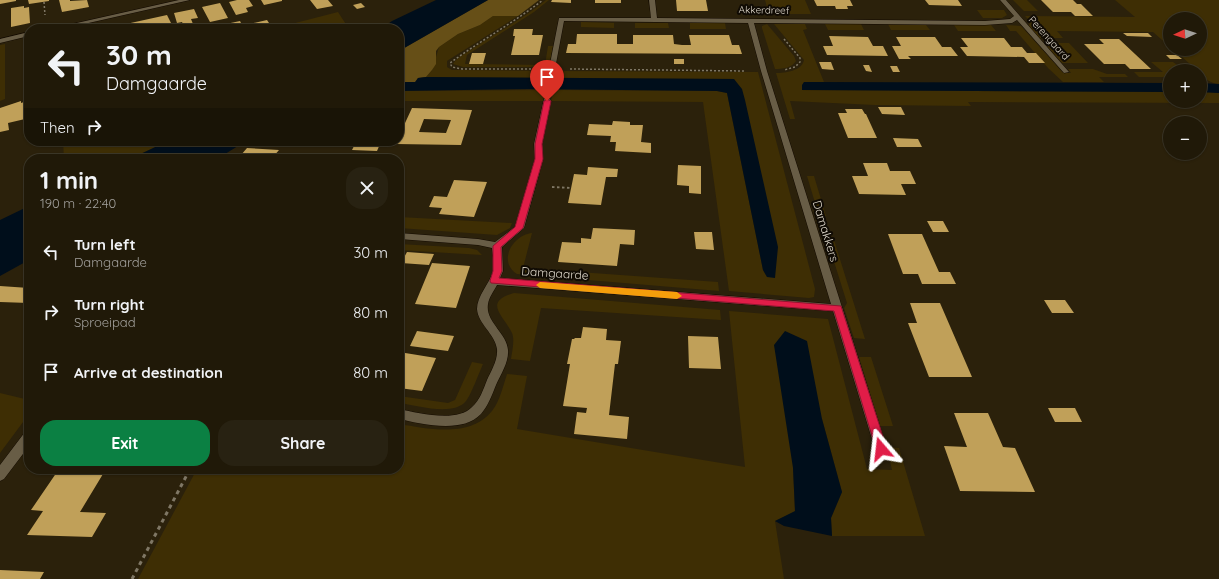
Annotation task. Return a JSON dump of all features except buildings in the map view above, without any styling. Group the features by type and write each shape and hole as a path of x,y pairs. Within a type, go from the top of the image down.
{"street":[{"path":"76,24 187,0"},
{"path":"652,0 654,20"},
{"name":"Perengaard","path":"1003,0 1015,13 1016,17 1066,72"},
{"name":"Akkerdreef","path":"552,69 561,19 985,23 1012,21 1016,17"},
{"name":"Damakkers","path":"750,20 764,71 881,449"},
{"path":"0,41 24,35"},
{"path":"497,246 519,228 539,159 538,144 547,101"},
{"path":"404,236 478,242 497,246"},
{"path":"404,415 442,421 461,419 474,413 483,402 501,360 503,349 483,311 483,303 498,271 497,246"},
{"name":"Damgaarde","path":"494,281 838,308"},
{"path":"0,475 24,443"}],"path":[{"path":"543,0 526,13 476,44 450,63 452,67 462,69 764,71 787,70 795,67 800,62 800,58 770,25 769,20"},
{"path":"132,579 187,474"}],"shaded area":[{"path":"488,0 539,0 518,16 493,16 480,25 458,34 439,47 436,51 436,64 426,77 418,78 416,82 404,82 404,48"},
{"path":"546,0 549,0 534,12 467,55 465,64 545,65 548,46 553,46 549,67 463,67 453,64 457,59 520,19"},
{"path":"765,0 805,0 811,14 769,14"},
{"path":"1013,0 1027,0 1038,11 1024,11"},
{"path":"1115,0 1219,0 1219,84 1207,80 1207,64 1190,64 1181,56 1207,56 1207,12 1163,12 1163,41 1153,32 1057,31 1063,38 1039,38 1028,26 1031,22 1025,16 1135,17"},
{"path":"977,10 1004,10 1007,15 1002,18 983,18"},
{"path":"338,12 346,24 291,24"},
{"path":"493,16 518,16 447,61 447,67 452,70 548,71 547,78 426,77 432,70 439,47 458,34 480,25"},
{"path":"581,22 614,23 614,28 581,27"},
{"path":"635,23 668,23 669,28 635,28"},
{"path":"690,23 725,23 726,29 690,29"},
{"path":"767,24 794,56 796,61 789,67 775,69 762,28 762,26"},
{"path":"774,24 805,24 807,29 803,30 824,82 804,82 802,90 1163,92 1163,103 968,102 971,106 875,105 790,101 795,119 790,119 776,73 788,72 797,69 803,64 804,60"},
{"path":"825,24 861,24 864,30 828,30"},
{"path":"888,24 926,25 930,30 891,30"},
{"path":"954,25 991,25 996,31 958,31"},
{"path":"1006,25 1021,26 1063,73 1071,73 1068,69 1093,69 1107,74 1125,74 1128,77 1099,77 1104,82 1063,82 1048,68 1016,31 1010,31"},
{"path":"1044,43 1069,43 1088,63 1062,63"},
{"path":"5,44 5,99 0,101 0,45"},
{"path":"1151,62 1173,62 1176,64 1163,64 1163,72"},
{"path":"556,72 758,72 815,289 814,297 809,298 729,291 703,102 551,101 553,90 717,91 727,93 763,270 767,277 734,79 554,78"},
{"path":"1134,72 1163,72 1163,77 1139,77"},
{"path":"545,90 543,101 404,101 404,91"},
{"path":"1207,92 1219,93 1219,103 1207,103"},
{"path":"63,146 157,146 141,154 64,154"},
{"path":"807,176 814,176 826,216 819,216"},
{"path":"404,217 512,223 510,228 497,235 404,228"},
{"path":"532,233 523,268 718,282 719,291 517,274 511,269 508,262 510,249 519,238"},
{"path":"826,236 833,237 865,339 854,338 844,308 847,303"},
{"path":"404,244 469,248 477,250 482,255 404,250"},
{"path":"514,293 720,310 721,320 541,308 530,361 511,359 513,336 498,310 497,305 504,297"},
{"path":"729,311 828,319 867,469 892,470 887,447 899,448 925,536 832,536 831,518 842,492 822,419 793,468 795,512 775,521 784,579 138,579 194,474 404,474 404,425 448,430 472,425 483,420 495,407 507,374 527,376 517,429 745,467"},
{"path":"859,357 871,357 893,426 880,426"},
{"path":"472,362 483,364 473,389 466,401 460,406 434,409 404,404 404,397 448,403 455,400"},
{"path":"0,393 24,399 24,421 0,453"}],"water":[{"path":"436,0 488,0 404,48 404,24 388,24"},
{"path":"418,78 734,79 742,89 745,100 778,247 775,278 767,277 763,270 727,93 717,91 528,89 404,91 404,82 415,82"},
{"path":"804,82 1163,83 1163,92 802,90 802,85"},
{"path":"1207,83 1219,84 1219,93 1207,92"},
{"path":"157,146 238,146 225,154 141,154"},
{"path":"24,208 24,263 0,276 0,220"},
{"path":"785,331 807,341 822,419 842,492 831,518 832,536 784,526 775,521 795,511 793,468 774,345"}],"slow traffic":[{"path":"540,285 677,296"}],"route":[{"path":"547,101 538,144 539,159 519,228 497,246 498,271 494,281 838,308 881,449"}]}
